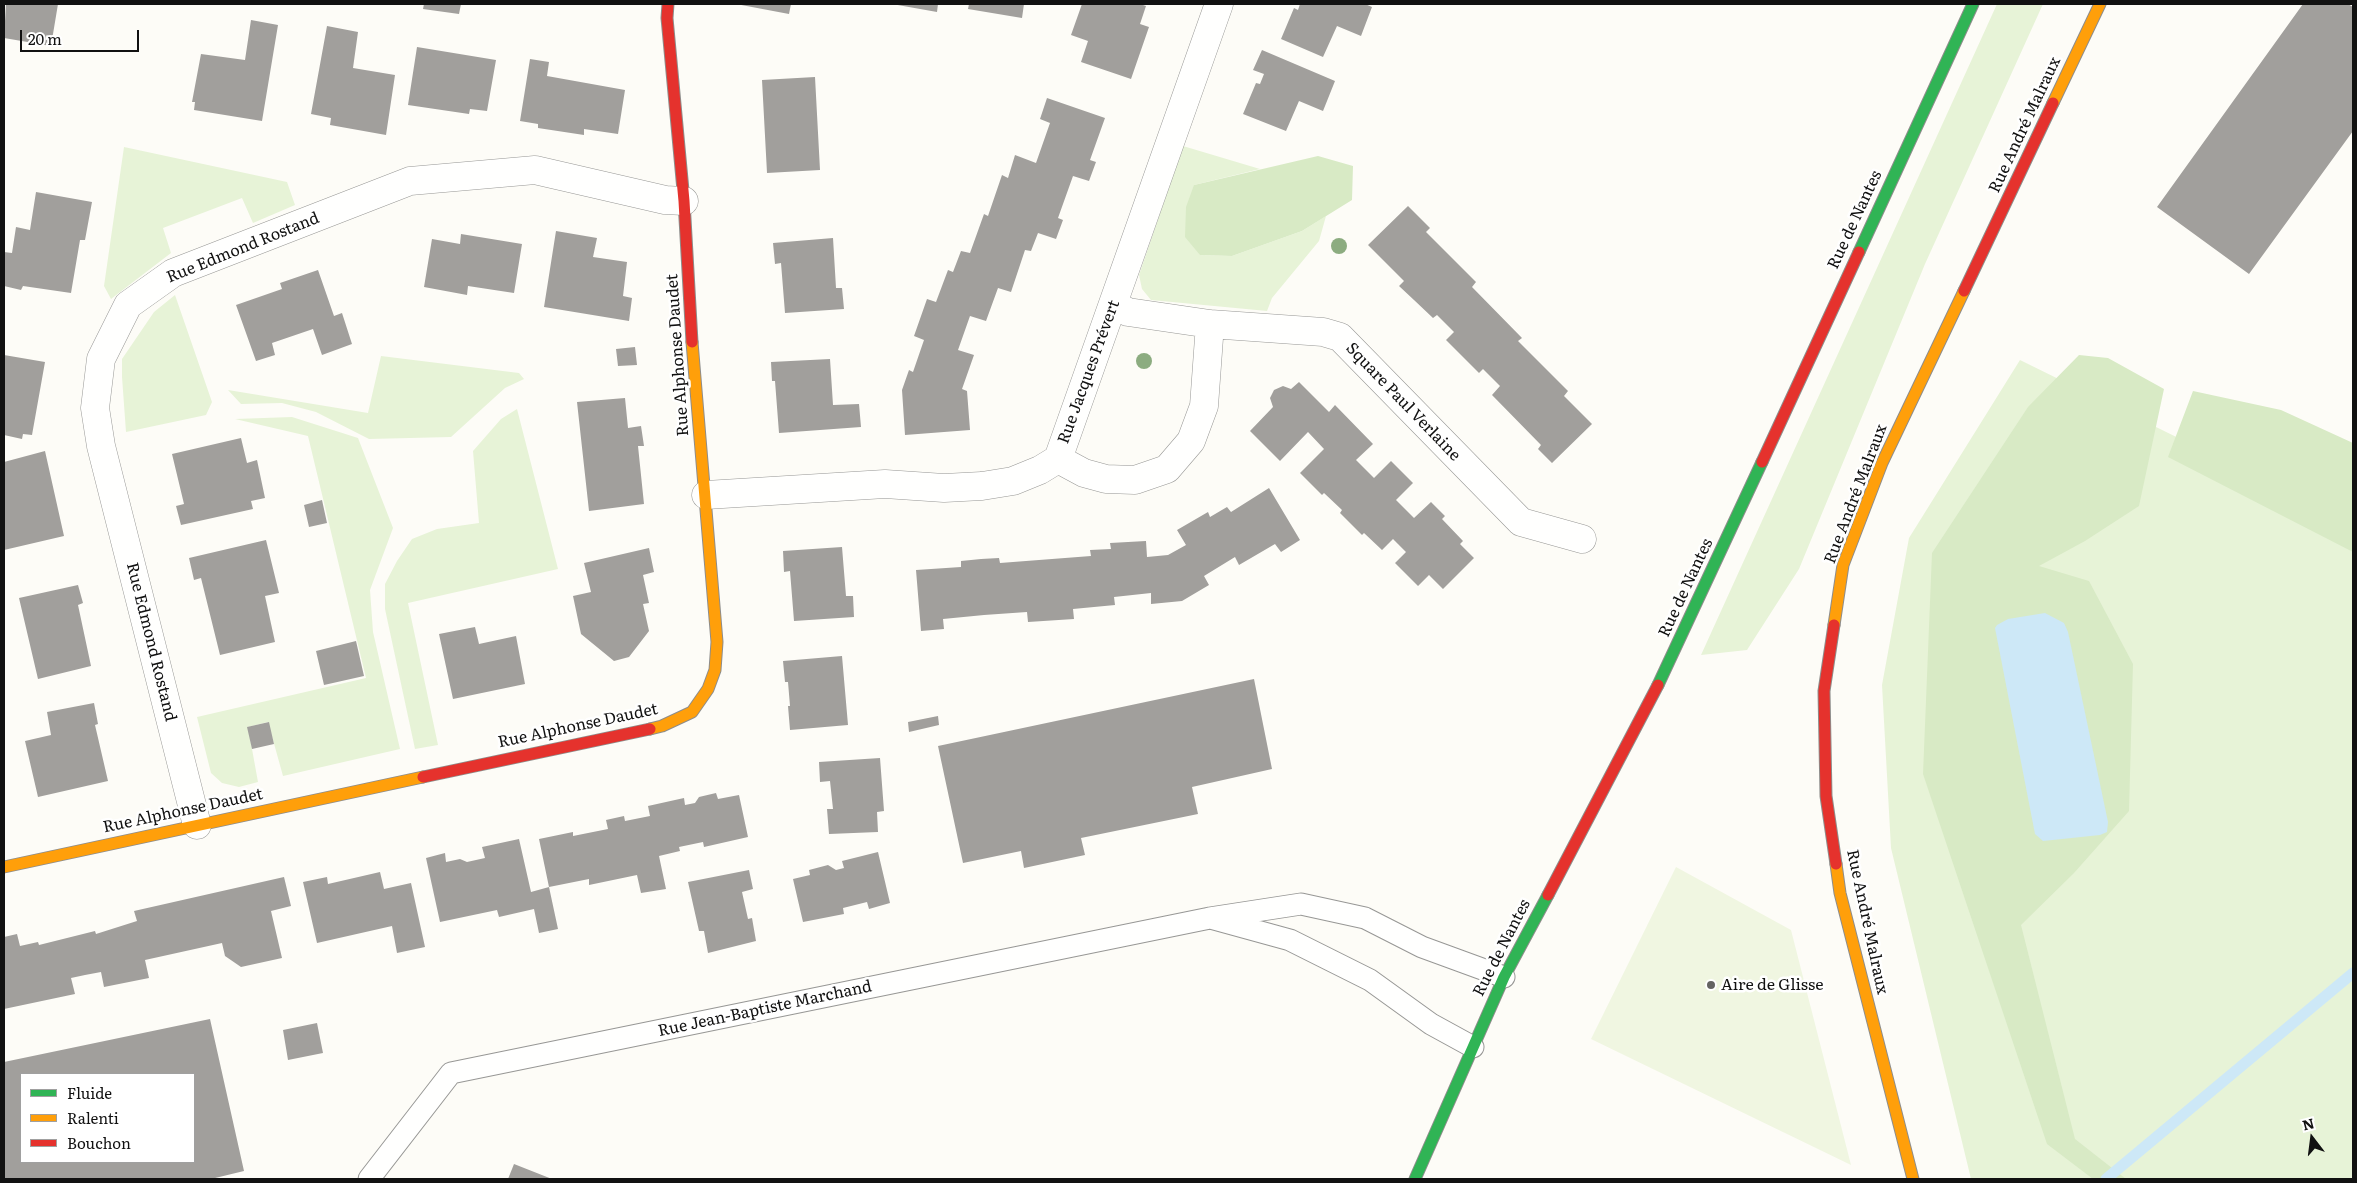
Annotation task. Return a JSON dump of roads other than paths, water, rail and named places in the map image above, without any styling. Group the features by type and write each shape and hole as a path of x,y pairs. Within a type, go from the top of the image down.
{"street":[{"name":"Rue Alphonse Daudet","path":"4,867 662,726 692,712 708,688 715,670 716,642 706,495 693,363 684,201 667,18 668,4"},
{"name":"Rue Jacques Prévert","path":"706,495 885,484 944,488 982,486 1014,481 1040,470 1058,459 1219,4"},
{"name":"Rue de Nantes","path":"1415,1179 1504,978 1636,730 1672,657 1973,4"},
{"name":"Rue André Malraux","path":"1913,1179 1840,893 1826,796 1824,691 1843,565 1882,464 2100,4"},
{"name":"Rue Edmond Rostand","path":"197,825 101,446 95,408 101,359 128,305 173,274 410,181 535,170 665,200 684,201"},
{"name":"Square Paul Verlaine","path":"1113,304 1128,312 1210,324 1323,332 1340,337 1520,522 1582,539"},
{"path":"1058,459 1084,473 1106,479 1135,480 1167,469 1191,441 1204,406 1210,324"}],"lane":[{"name":"Rue Jean-Baptiste Marchand","path":"369,1179 451,1073 1210,918 1301,904 1365,918 1422,948 1504,978"},
{"path":"1210,918 1290,940 1370,980 1431,1024 1473,1047"}],"water":[{"path":"2045,613 2064,623 2068,632 2108,822 2107,832 2100,835 2043,841 2035,834 1995,628 2008,619"}],"waterway":[{"path":"2106,1179 2353,973"}],"place":[{"name":"Aire de Glisse","path":"1711,985"}]}
